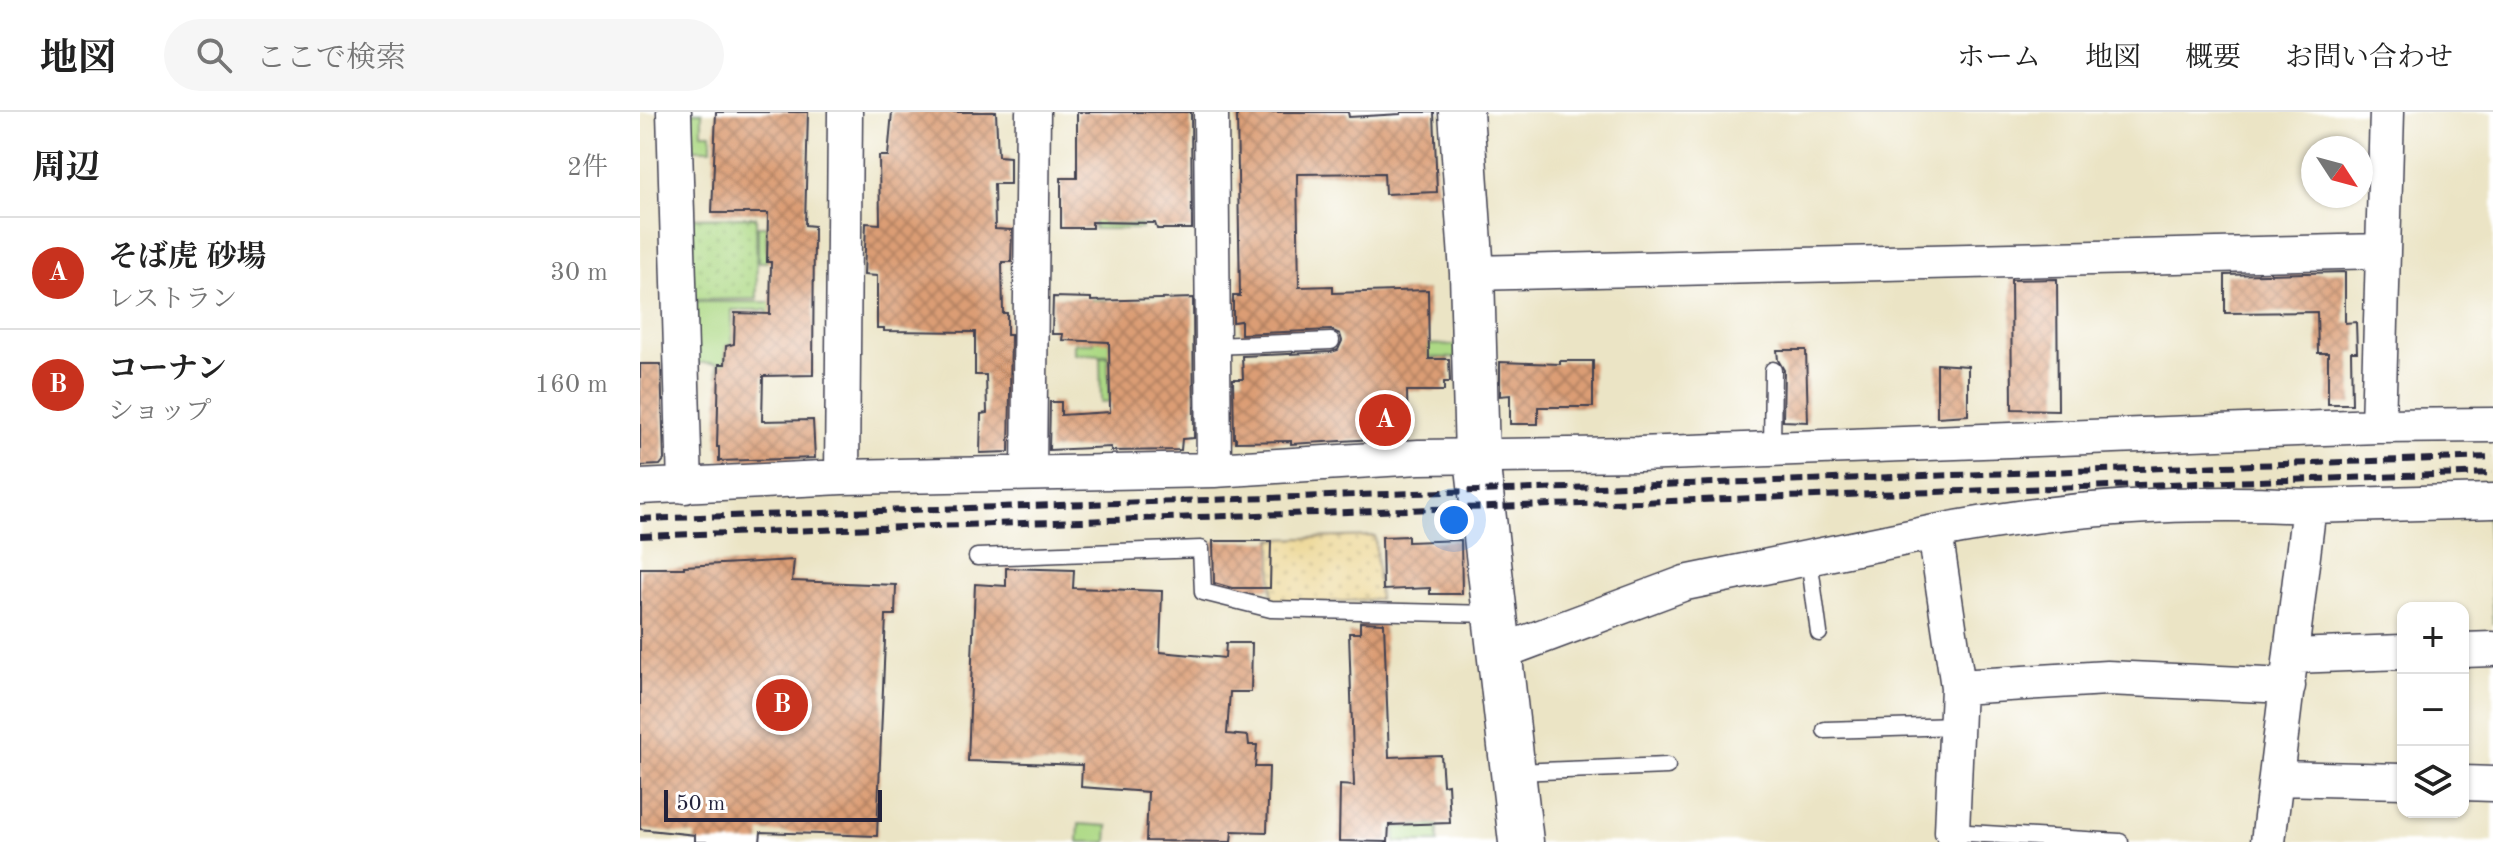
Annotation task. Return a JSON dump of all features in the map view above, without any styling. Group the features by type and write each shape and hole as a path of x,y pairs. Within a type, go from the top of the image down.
{"street":[{"path":"674,112 685,486"},
{"path":"842,477 845,112"},
{"path":"1029,473 1033,112"},
{"path":"1211,112 1214,470"},
{"path":"1461,112 1472,273 1477,458 1521,842"},
{"path":"2378,426 2387,112"},
{"path":"1472,273 2382,251"},
{"path":"640,487 842,477 1214,470 1419,457 1477,458 2378,426 2493,425"},
{"path":"1496,633 1685,583 1991,521 2113,509 2493,501"},
{"path":"2268,842 2309,506"},
{"path":"1935,532 1958,687 1952,832"},
{"path":"2469,650 2493,649"},
{"path":"1958,687 2290,671 2397,653"},
{"path":"2276,778 2397,781"},
{"path":"2469,783 2493,784"}],"lane":[{"path":"1214,346 1331,341"},
{"path":"1772,448 1773,370"},
{"path":"977,557 1201,549 1203,592 1271,609 1496,633"},
{"path":"1809,558 1819,633"},
{"path":"1825,730 1957,726"},
{"path":"1513,772 1667,766"},
{"path":"1952,832 2120,842"}],"green space":[{"path":"687,112 702,112 702,133 711,133 711,149 687,149"},
{"path":"1104,190 1103,224 1141,225 1141,229 1094,229 1094,196"},
{"path":"756,217 757,299 690,300 690,218"},
{"path":"758,226 766,226 767,262 758,262"},
{"path":"1092,299 1107,300 1110,355 1074,354 1074,343 1094,343"},
{"path":"694,302 772,302 772,319 767,319 767,310 732,310 732,343 726,346 725,364 729,376 718,376 717,363 694,363"},
{"path":"1402,344 1456,345 1456,358 1414,357"},
{"path":"1100,357 1108,357 1109,396 1112,396 1112,401 1101,402"},
{"path":"2487,515 2493,515 2493,624"},
{"path":"1079,824 1108,826 1107,842 1078,842"},
{"path":"1438,825 1438,842 1396,842 1395,827"}],"sand":[{"path":"1375,536 1379,599 1272,603 1272,539"}],"building":[{"path":"716,112 808,112 805,225 814,226 813,375 763,376 762,421 813,420 815,458 719,461 719,364 725,364 726,346 734,344 735,313 770,314 771,262 767,262 768,213 712,213"},
{"path":"892,112 996,112 998,156 1010,157 1010,184 994,184 995,229 1012,230 1011,262 1002,262 1003,313 1007,313 1007,335 1011,335 1009,452 980,453 981,414 987,413 986,375 975,375 975,332 884,331 884,328 877,328 877,276 864,275 866,223 880,224 879,156 888,156"},
{"path":"1077,112 1191,112 1192,229 1157,229 1155,223 1092,222 1092,228 1061,228 1061,178 1077,178"},
{"path":"1237,112 1348,112 1349,117 1434,112 1437,192 1385,194 1384,173 1297,174 1299,287 1333,286 1333,293 1428,290 1429,359 1449,359 1450,382 1444,382 1444,391 1407,391 1408,437 1291,444 1291,441 1236,442 1233,379 1243,379 1242,356 1331,352 1338,350 1342,341 1340,334 1331,330 1241,334 1241,321 1233,322 1233,296 1240,296"},
{"path":"2345,272 2345,323 2356,322 2357,352 2351,352 2352,404 2328,404 2328,353 2318,353 2317,312 2225,313 2225,275"},
{"path":"2057,279 2058,410 2012,409 2011,280"},
{"path":"1053,297 1091,298 1091,301 1193,298 1194,438 1182,439 1181,450 1111,451 1111,447 1049,450 1050,402 1061,402 1061,415 1110,412 1109,342 1062,340 1063,334 1052,334"},
{"path":"1777,350 1806,350 1808,422 1783,421 1784,370"},
{"path":"1560,361 1593,361 1593,407 1538,407 1538,424 1510,424 1510,395 1500,396 1500,362 1560,364"},
{"path":"640,364 661,364 664,460 660,465 640,466"},
{"path":"1937,364 1968,366 1968,415 1937,417"},
{"path":"1408,536 1408,542 1461,540 1462,594 1430,594 1430,588 1383,590 1382,537"},
{"path":"1213,541 1271,541 1270,588 1232,588 1214,583"},
{"path":"794,560 792,581 896,585 895,615 886,615 877,836 761,832 760,842 695,842 695,835 640,829 640,568"},
{"path":"1006,568 1074,570 1073,588 1162,591 1160,652 1225,658 1226,643 1252,643 1251,692 1230,692 1227,734 1248,736 1249,745 1257,745 1255,767 1269,767 1267,832 1232,831 1231,842 1146,841 1148,792 1081,787 1082,765 968,761 975,584 1006,586"},
{"path":"1360,622 1384,623 1389,757 1441,755 1443,785 1448,784 1450,823 1389,825 1388,842 1339,841 1340,785 1354,786 1349,633 1360,633"}],"railway":[{"path":"640,519 2493,457"},
{"path":"640,536 2493,473"}],"place":[{"name":"そば虎 砂場","path":"1385,420"},
{"name":"コーナン","path":"782,705"}]}
